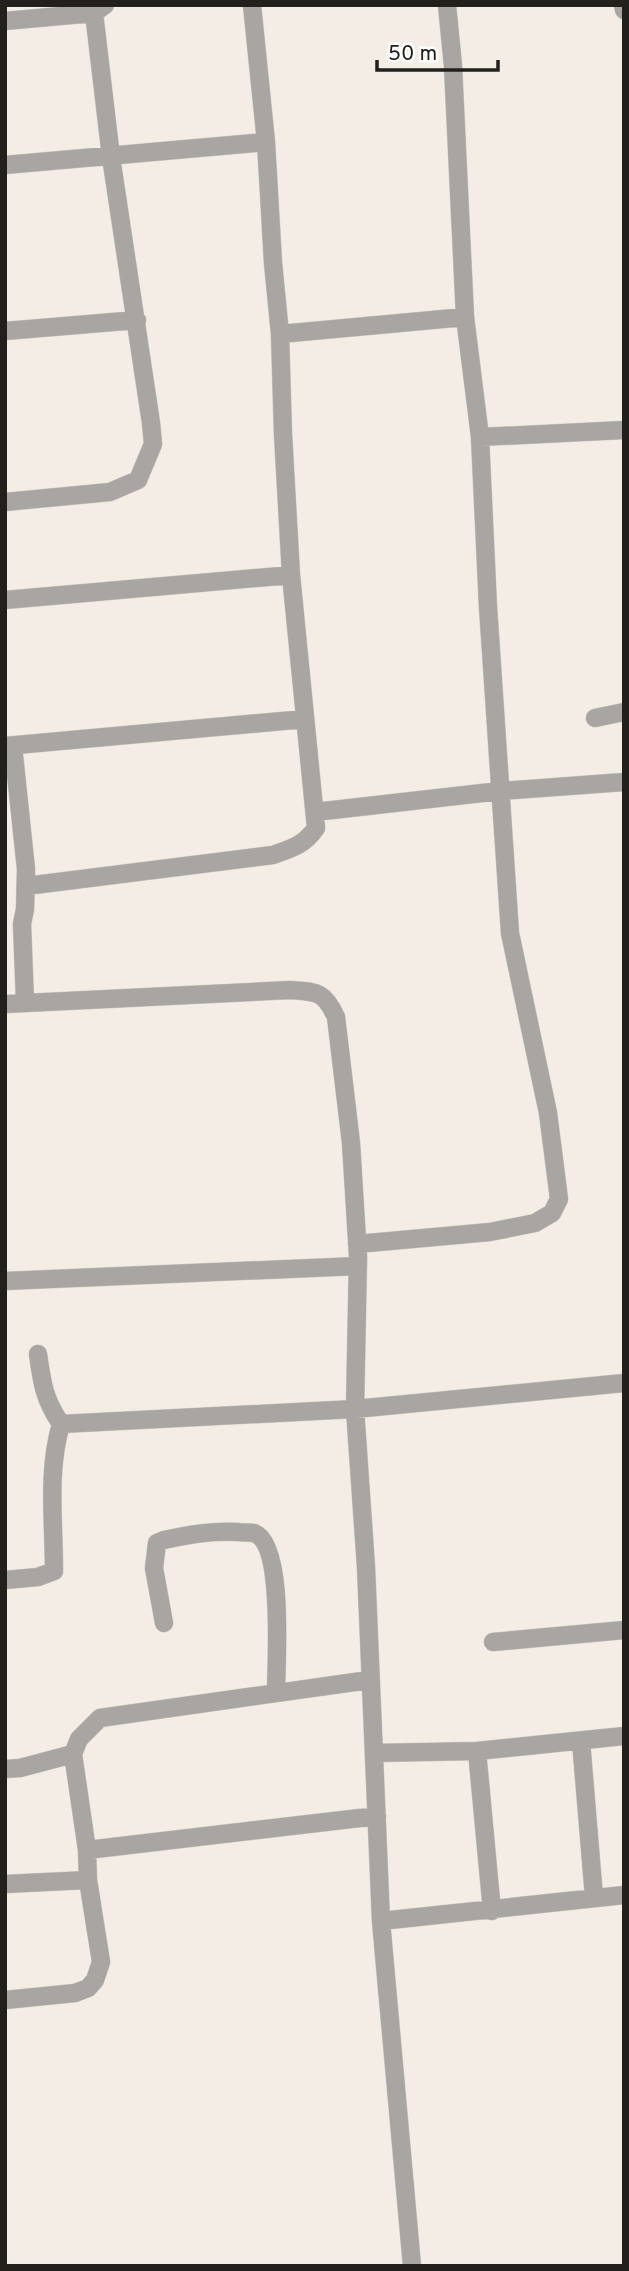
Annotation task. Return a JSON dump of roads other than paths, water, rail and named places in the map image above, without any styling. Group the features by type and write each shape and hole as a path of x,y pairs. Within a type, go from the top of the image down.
{"street":[{"path":"26,886 273,855 307,841 316,828 291,575 280,334 266,142 252,5"},
{"path":"357,1244 489,1232 535,1223 552,1213 559,1199 548,1113 510,933 488,607 480,438 465,317 453,66 447,5"},
{"path":"5,21 99,9 111,157 137,320 153,444 138,480 110,492 5,502"},
{"path":"5,164 266,142"},
{"path":"280,334 465,317"},
{"path":"5,331 137,320"},
{"path":"480,438 624,430"},
{"path":"5,600 291,575"},
{"path":"595,718 624,712"},
{"path":"25,1002 14,925 26,886 26,869 9,746 305,719"},
{"path":"316,813 500,791 624,782"},
{"path":"5,1004 290,990 315,992 329,1001 336,1017 351,1143 357,1244 355,1409 366,1567 381,1922 412,2266"},
{"path":"5,1281 358,1266"},
{"path":"38,1354 44,1394 61,1424"},
{"path":"61,1424 355,1409 624,1383"},
{"path":"5,1580 38,1577 54,1571 51,1491 56,1440 61,1424"},
{"path":"164,1623 153,1568 157,1543 164,1539 211,1531 255,1533 264,1540 274,1568 276,1693"},
{"path":"493,1642 624,1630"},
{"path":"5,2000 75,1993 88,1988 95,1980 101,1962 73,1754 79,1739 100,1718 369,1681"},
{"path":"374,1753 477,1751 624,1735"},
{"path":"580,1741 594,1897"},
{"path":"477,1751 492,1911"},
{"path":"5,1769 20,1768 73,1754"},
{"path":"87,1850 377,1816"},
{"path":"5,1884 88,1880"},
{"path":"381,1922 624,1895"}]}
